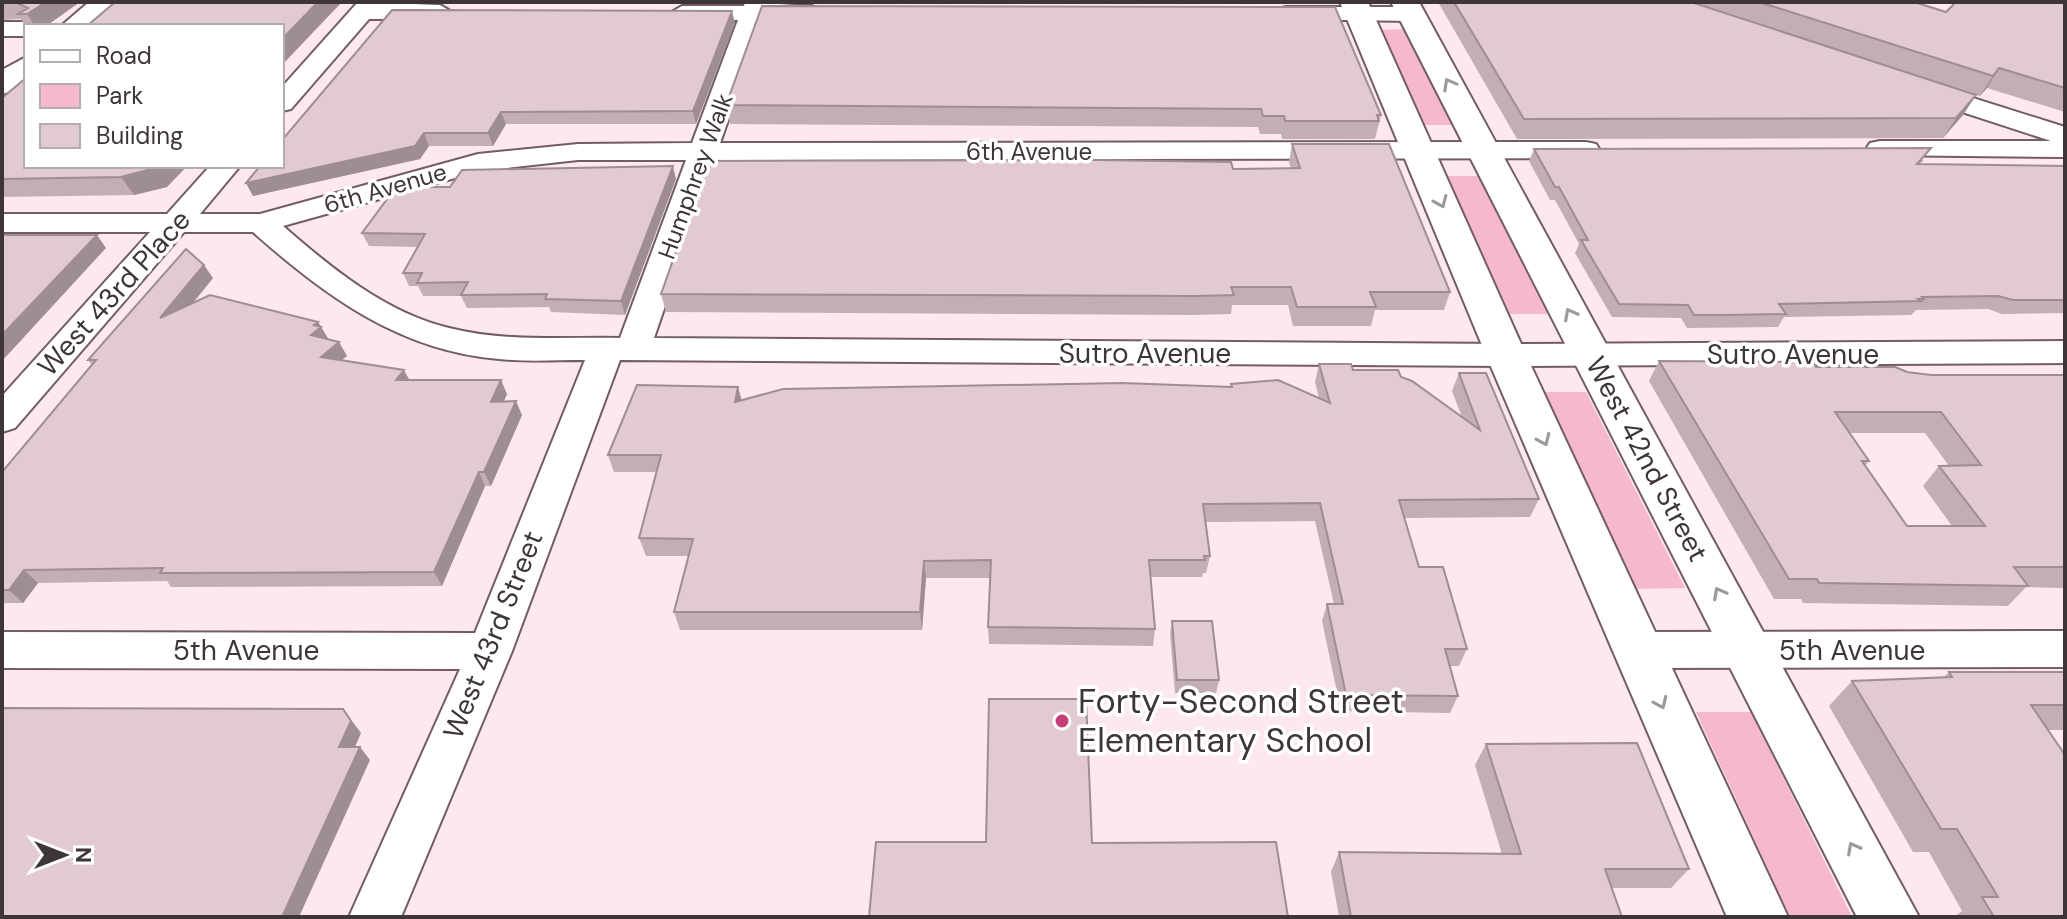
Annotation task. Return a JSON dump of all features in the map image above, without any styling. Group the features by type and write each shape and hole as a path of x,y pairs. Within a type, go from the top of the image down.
{"street":[{"path":"78,24 106,2"},
{"path":"284,101 367,7 456,12"},
{"path":"660,13 755,7 833,13"},
{"name":"Humphrey Walk","path":"619,351 703,152 755,7"},
{"path":"1356,8 1506,355 1758,917"},
{"path":"1261,14 1408,8"},
{"name":"West 42nd Street","path":"1408,8 1889,917"},
{"path":"2,29 24,29"},
{"path":"2,85 24,68"},
{"path":"1896,81 2065,136"},
{"path":"1854,149 2065,149"},
{"name":"6th Avenue","path":"2,223 261,223 478,163 578,152 1620,150"},
{"name":"West 43rd Place","path":"2,419 224,168"},
{"name":"Sutro Avenue","path":"261,223 318,273 364,303 438,336 500,348 1506,355 2065,352"},
{"name":"West 43rd Street","path":"375,917 619,351"},
{"name":"5th Avenue","path":"1638,650 2065,649"},
{"name":"5th Avenue","path":"2,650 490,651"}],"green space":[{"path":"1408,29 1455,125 1423,125 1379,30"},
{"path":"1446,176 1481,176 1549,314 1510,314"},
{"path":"1544,392 1586,392 1685,588 1636,589"},
{"path":"1696,712 1751,712 1852,917 1790,917"}],"building":[{"path":"15,2 46,2 27,14 18,14 28,8"},
{"path":"115,2 318,2 284,37 284,24 89,24"},
{"path":"1454,2 1691,2 1976,95 1956,118 1524,119"},
{"path":"1759,2 1914,2 1946,12 1956,2 2065,2 2065,88 1999,68 1993,76"},
{"path":"762,6 1335,7 1381,115 1377,115 1379,121 1285,121 1284,116 1263,116 1261,109 726,105"},
{"path":"392,10 732,11 693,111 501,112 488,133 424,133 415,146 246,183 258,168 284,168 284,138"},
{"path":"24,80 24,168 155,168 121,177 2,179 2,98"},
{"path":"1292,144 1389,144 1450,292 1370,292 1376,307 1297,307 1291,287 1231,287 1234,295 1197,296 661,294 708,161 1096,160 1231,162 1233,169 1300,168"},
{"path":"1931,148 1917,164 2065,166 2065,300 2013,300 1998,296 1922,297 1924,299 1918,299 1921,301 1779,304 1786,314 1725,315 1694,315 1688,305 1619,304 1581,240 1588,240 1559,187 1555,187 1534,149"},
{"path":"673,166 621,301 545,299 547,294 461,295 468,282 417,283 422,273 403,273 425,234 362,233 396,187 450,187 462,170"},
{"path":"2,235 97,235 2,335"},
{"path":"186,249 204,265 160,318 210,295 318,322 314,325 321,327 311,335 339,342 321,357 404,370 396,380 501,380 491,402 516,401 484,472 479,472 434,572 160,573 163,568 24,570 9,590 2,590 2,472 96,360 88,360"},
{"path":"1659,361 1813,362 1816,367 1895,367 1931,375 2065,375 2065,567 2014,567 2028,586 1819,583 1817,579 1789,579","holes":["1835,412 1941,412 1981,465 1939,466 1985,526 1907,526 1862,461 1869,461"]},
{"path":"1319,364 1351,364 1353,370 1398,370 1401,377 1412,381 1480,430 1459,373 1486,373 1539,499 1399,500 1419,567 1443,567 1467,649 1445,649 1458,696 1346,695 1327,604 1343,604 1320,503 1203,504 1210,556 1204,556 1205,560 1149,560 1155,629 988,627 991,560 924,561 920,612 674,612 693,539 639,538 661,455 608,455 637,385 738,387 735,402 783,389 1122,383 1232,387 1231,384 1278,380 1330,403"},
{"path":"1172,621 1212,621 1219,680 1177,680"},
{"path":"1949,672 2065,672 2065,705 2031,705 2065,755 2065,917 1994,917 1982,897 1998,897 1957,829 1941,829 1852,681 1952,677"},
{"path":"989,699 1086,699 1092,843 1276,842 1288,917 869,917 876,842 986,842"},
{"path":"2,708 343,709 351,721 339,747 360,747 282,917 2,917"},
{"path":"1637,743 1689,869 1605,869 1622,917 1351,917 1339,852 1521,854 1486,744"}],"place":[{"name":"Forty-Second Street Elementary School","path":"1062,721"}]}
